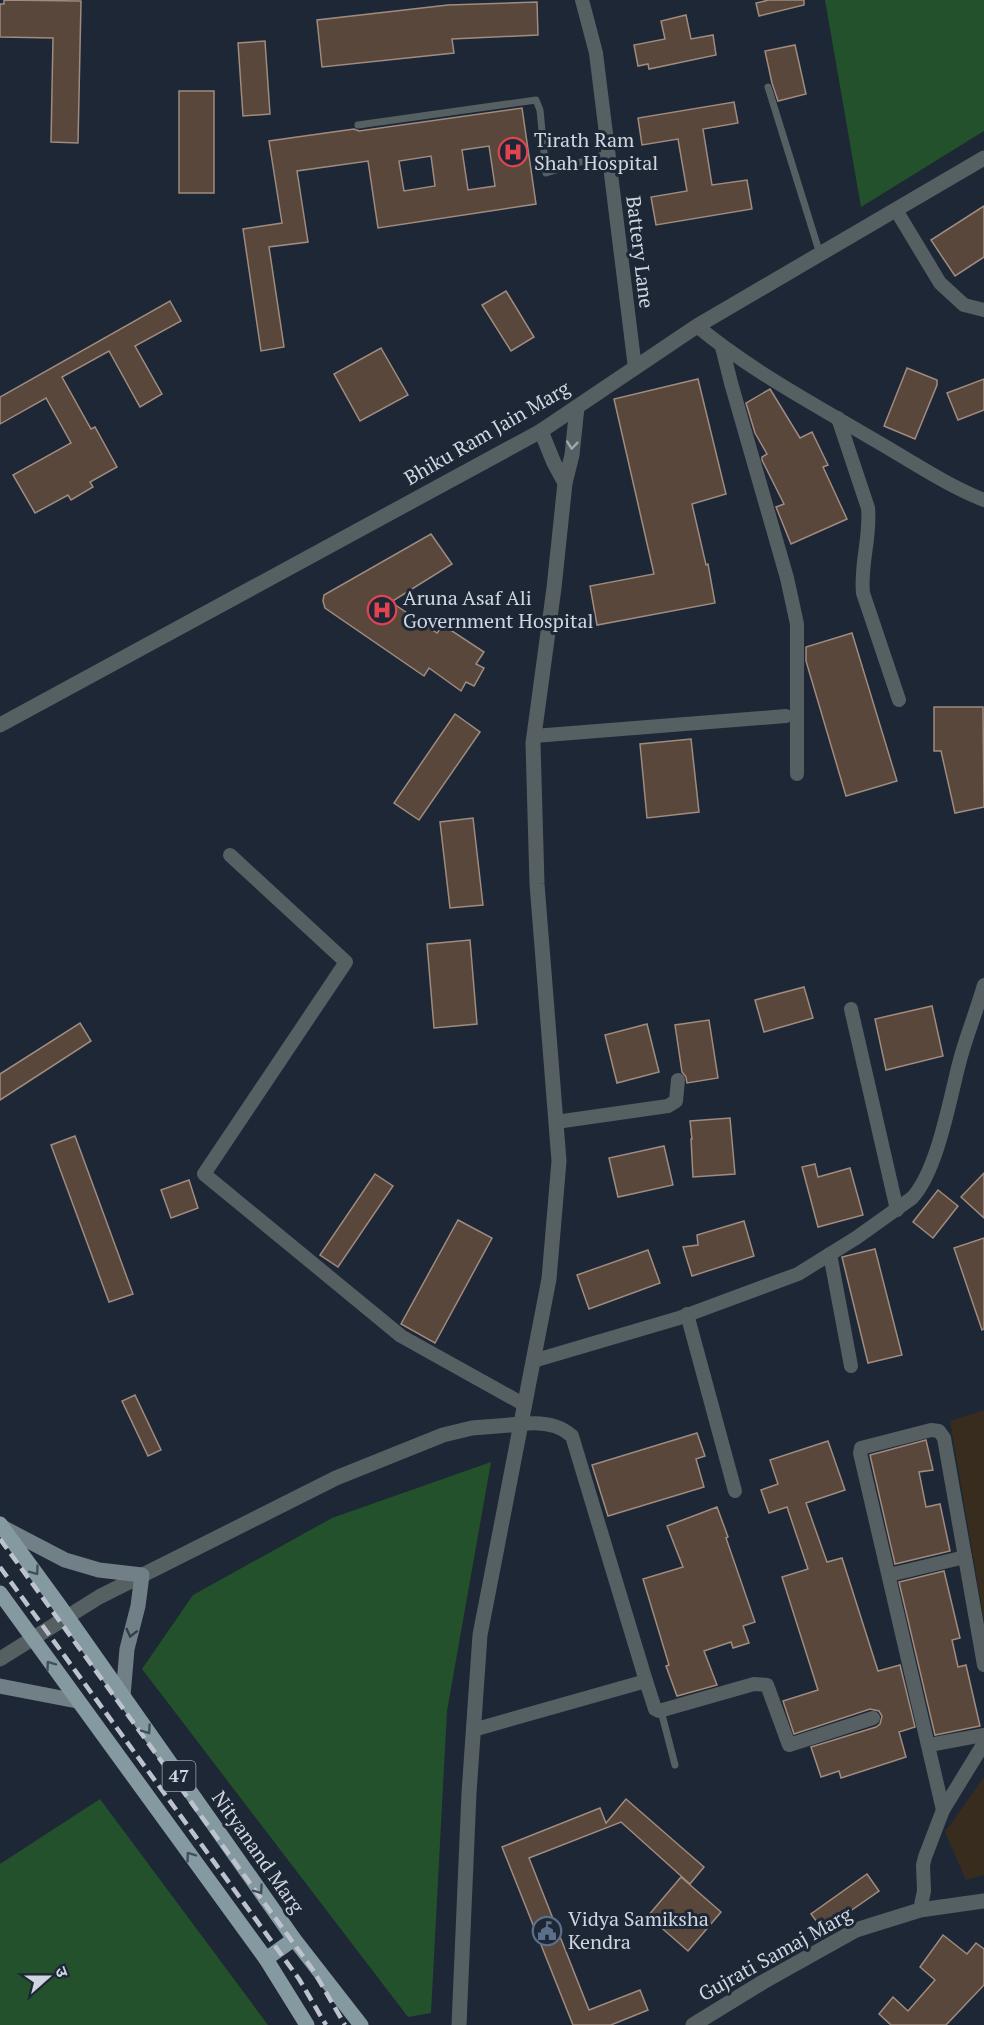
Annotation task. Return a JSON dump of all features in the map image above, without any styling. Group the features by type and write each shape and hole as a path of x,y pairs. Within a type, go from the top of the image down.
{"main road":[{"path":"1,1525 65,1560 99,1570 142,1575 138,1606 127,1649 123,1696"},
{"name":"Nityanand Marg","path":"1,1525 294,1939 361,2025"},
{"name":"47","path":"0,1593 266,1959 307,2025"},
{"path":"0,1686 77,1701"},
{"path":"266,1959 294,1939"}],"street":[{"name":"Battery Lane","path":"582,0 596,53 635,368"},
{"name":"Bhiku Ram Jain Marg","path":"0,726 541,431 697,326 984,158"},
{"path":"896,210 940,283 964,305 984,310"},
{"path":"697,326 722,347 838,418 940,478 982,494"},
{"path":"722,347 730,383 787,578 797,624 797,774"},
{"path":"459,2025 473,1730 480,1635 549,1279 559,1161 537,884 534,736 554,588 565,483 572,455 577,407"},
{"path":"838,418 868,508 863,593 898,700"},
{"path":"541,431 554,464 565,483"},
{"path":"534,736 786,716"},
{"path":"230,855 346,962 204,1174 401,1336 525,1405"},
{"path":"533,1361 687,1314 798,1274 912,1198 926,1179 984,985"},
{"path":"851,1009 897,1210"},
{"path":"556,1122 668,1106 676,1101 678,1080"},
{"path":"830,1254 851,1366"},
{"path":"687,1314 735,1491"},
{"path":"0,1659 99,1597 336,1478 443,1435 472,1428 542,1423 564,1430 572,1436 655,1708 661,1711 754,1684 767,1685 789,1745 873,1718"},
{"path":"943,1810 860,1453 861,1448 931,1430 939,1431 944,1438 984,1665"},
{"path":"889,1575 965,1557"},
{"path":"473,1730 646,1681"},
{"path":"929,1745 984,1735"},
{"path":"920,1910 924,1891 923,1865 943,1810 984,1743"},
{"name":"Gujrati Samaj Marg","path":"693,2025 762,1982 856,1930 920,1910 984,1901"}],"lane":[{"path":"768,87 820,254"},
{"path":"358,125 536,100 540,110 546,173 609,153"},
{"path":"661,1711 675,1765"}],"shaded area":[{"path":"984,1410 984,1620 950,1421"},
{"path":"984,1777 984,1875 966,1880 945,1832"}],"green space":[{"path":"825,0 984,0 984,131 861,207"},
{"path":"491,1462 447,1711 431,2013 408,2017 142,1669 193,1595 332,1518"},
{"path":"100,1799 268,2025 0,2025 0,1864"}],"building":[{"path":"4,0 81,1 78,143 51,142 53,38 0,37 0,4 4,4"},
{"path":"769,0 804,0 804,5 759,16 756,3"},
{"path":"537,2 538,35 452,39 454,53 322,67 317,20 448,5"},
{"path":"686,15 691,39 713,35 716,55 649,69 648,64 638,66 634,45 665,39 661,21"},
{"path":"265,41 270,114 243,116 238,43"},
{"path":"795,45 806,94 778,101 765,51"},
{"path":"179,91 214,91 214,193 179,193"},
{"path":"734,102 738,123 703,129 712,185 747,180 752,209 656,225 651,197 687,191 678,139 642,145 638,118"},
{"path":"522,108 536,204 378,228 368,161 297,171 308,242 269,247 284,347 261,351 243,229 282,223 269,141 354,129 359,131","holes":["489,146 495,186 468,190 462,150","431,156 435,186 404,191 399,161"]},
{"path":"984,206 984,257 955,276 931,240"},
{"path":"506,291 534,337 511,351 482,305"},
{"path":"170,301 181,321 135,346 162,394 140,407 109,351 62,377 91,429 95,427 117,467 90,482 93,487 71,500 68,495 35,513 13,475 71,443 46,398 0,424 0,397"},
{"path":"381,348 408,395 360,421 334,374"},
{"path":"907,368 937,380 915,439 884,426"},
{"path":"698,379 726,494 692,504 706,565 708,564 715,603 597,625 590,586 654,574 614,399"},
{"path":"984,379 984,410 958,420 947,393"},
{"path":"770,389 800,438 812,432 828,465 823,467 847,519 791,544 776,507 784,504 762,460 762,457 767,454 755,433 746,403"},
{"path":"431,534 452,564 391,602 437,633 443,625 484,652 476,664 484,668 474,686 466,682 461,691 429,668 424,676 325,608 323,601 324,595"},
{"path":"852,633 897,781 846,796 806,661 806,647"},
{"path":"934,707 983,707 984,807 955,813 941,751 934,751"},
{"path":"455,714 480,732 419,820 394,803"},
{"path":"691,739 699,812 647,818 640,744"},
{"path":"473,818 483,905 450,908 440,822"},
{"path":"470,940 477,1024 434,1028 427,944"},
{"path":"804,987 813,1018 764,1032 755,1000"},
{"path":"932,1006 943,1056 886,1070 875,1019"},
{"path":"709,1020 718,1078 687,1083 682,1072 675,1025"},
{"path":"80,1023 91,1041 0,1100 0,1074"},
{"path":"647,1024 659,1072 617,1083 605,1035"},
{"path":"730,1118 735,1174 693,1177 690,1121"},
{"path":"75,1136 133,1294 109,1302 51,1145"},
{"path":"664,1146 673,1185 618,1197 609,1158"},
{"path":"815,1164 818,1177 850,1168 863,1215 818,1227 802,1167"},
{"path":"984,1173 984,1218 961,1197"},
{"path":"375,1174 393,1186 338,1267 320,1255"},
{"path":"189,1180 198,1208 171,1218 161,1190"},
{"path":"938,1190 958,1206 933,1238 913,1222"},
{"path":"458,1220 492,1238 435,1343 401,1324"},
{"path":"744,1221 754,1256 692,1276 683,1247 698,1245 697,1235"},
{"path":"984,1238 984,1329 982,1330 954,1248"},
{"path":"875,1249 902,1355 868,1363 842,1257"},
{"path":"648,1250 660,1283 589,1309 577,1275"},
{"path":"135,1395 161,1450 148,1456 122,1401"},
{"path":"697,1433 705,1456 696,1459 704,1487 608,1516 592,1465"},
{"path":"926,1440 933,1470 919,1472 926,1507 940,1504 950,1551 895,1564 870,1455"},
{"path":"828,1441 845,1490 806,1503 827,1562 842,1558 878,1671 900,1665 915,1727 899,1732 906,1757 841,1778 839,1771 821,1777 811,1747 876,1727 880,1724 882,1716 879,1711 870,1709 794,1734 783,1701 818,1690 782,1577 808,1569 787,1507 769,1513 761,1490 778,1484 770,1460"},
{"path":"717,1507 755,1622 743,1626 749,1643 733,1648 731,1642 704,1651 717,1685 677,1696 666,1666 669,1665 643,1579 683,1567 667,1526"},
{"path":"944,1571 960,1638 952,1640 958,1667 966,1665 980,1726 935,1735 899,1582"},
{"path":"626,1799 704,1867 690,1884 621,1822 529,1858 589,2010 640,1990 648,2010 611,2025 573,2025 502,1847 600,1808 606,1823"},
{"path":"867,1874 879,1891 823,1930 811,1914"},
{"path":"681,1877 721,1912 688,1951 648,1916"},
{"path":"943,1935 967,1954 976,1943 984,1949 984,1985 946,2025 891,2025 879,2014 893,1997 908,2011 935,1980 920,1967"}],"railway":[{"path":"0,1539 313,1970 345,2025"},
{"path":"0,1567 299,1979 326,2025"}],"place":[{"name":"Tirath Ram Shah Hospital","path":"513,152"},
{"name":"Aruna Asaf Ali Government Hospital","path":"382,610"},
{"name":"Vidya Samiksha Kendra","path":"547,1931"}]}
